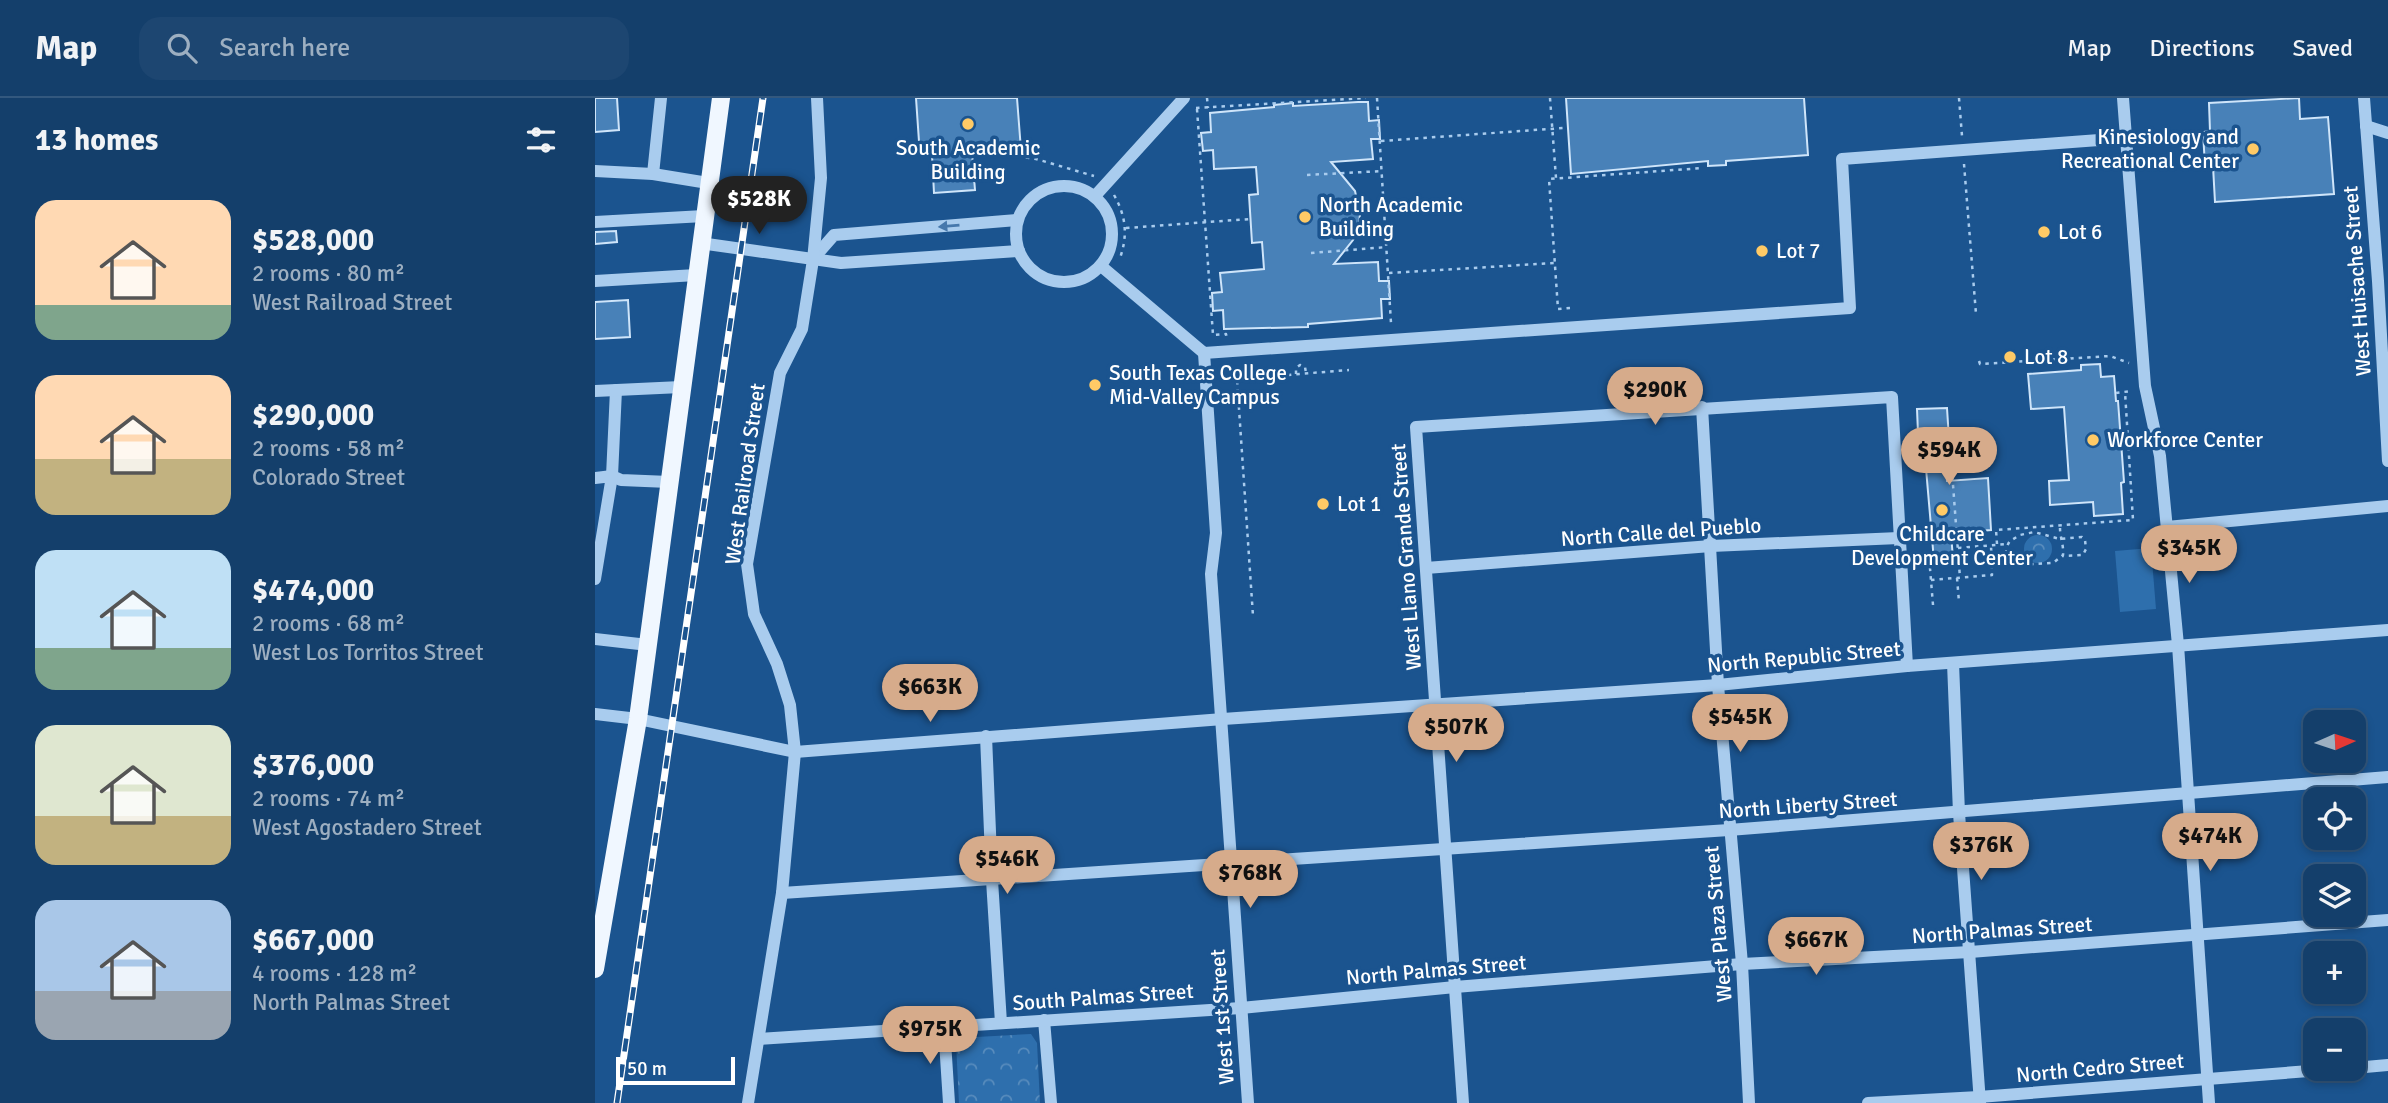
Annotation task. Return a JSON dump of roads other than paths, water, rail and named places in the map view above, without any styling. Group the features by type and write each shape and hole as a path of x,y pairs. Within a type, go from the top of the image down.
{"main road":[{"path":"596,959 638,719 721,98"}],"street":[{"path":"653,174 661,98"},
{"name":"West Railroad Street","path":"748,1103 782,893 795,752 790,705 777,664 754,614 747,564 779,373 802,329 813,260 821,185 817,98"},
{"path":"1095,196 1184,98"},
{"path":"2123,98 2145,386 2160,456 2178,645 2209,1103"},
{"name":"West Huisache Street","path":"2364,98 2383,281 2388,461"},
{"path":"2366,126 2388,133"},
{"path":"1101,266 1204,353 1850,308 1842,159 2126,138"},
{"path":"595,171 653,174 708,183"},
{"path":"1067,186 1095,196 1105,209 1111,225 1111,242 1101,266 1085,278 1070,282 1053,282 1028,267 1019,251 1015,236 1022,208 1034,195 1049,188 1067,186"},
{"path":"595,222 704,216"},
{"path":"813,260 834,236 1017,220"},
{"path":"700,243 841,263 1019,251"},
{"path":"595,281 696,275"},
{"name":"West 1st Street","path":"1204,353 1216,533 1211,575 1248,1103"},
{"path":"595,391 681,387"},
{"path":"595,579 612,477 616,390"},
{"path":"1702,407 1892,397 1907,666"},
{"name":"West Llano Grande Street","path":"1463,1103 1416,427 1702,407"},
{"name":"West Plaza Street","path":"1702,407 1718,685 1742,964 1749,1103"},
{"path":"595,478 669,482"},
{"path":"2167,527 2388,506"},
{"name":"North Calle del Pueblo","path":"1426,568 1711,546 1899,538"},
{"name":"North Republic Street","path":"595,714 638,719 795,752 986,736 1718,685 1907,666 2388,630"},
{"path":"595,639 648,645"},
{"path":"1954,663 1959,813 1980,1100"},
{"path":"986,736 1001,1023"},
{"name":"North Liberty Street","path":"782,893 1729,830 2388,777"},
{"name":"North Palmas Street","path":"1241,1008 1455,987 1742,964 1970,952 2388,920"},
{"name":"South Palmas Street","path":"759,1039 1241,1008"},
{"path":"1044,1020 1051,1103"},
{"path":"944,1027 949,1103"},
{"path":"2366,1067 2388,1065"},
{"name":"North Cedro Street","path":"1868,1103 1980,1100 2303,1072"}],"railway":[{"path":"617,1103 763,98"}],"place":[{"name":"South Academic Building","path":"968,124"},
{"name":"Kinesiology and Recreational Center","path":"2253,149"},
{"name":"North Academic Building","path":"1305,217"},
{"name":"Lot 6","path":"2044,232"},
{"name":"Lot 7","path":"1762,251"},
{"name":"Lot 8","path":"2010,357"},
{"name":"South Texas College Mid-Valley Campus","path":"1095,385"},
{"name":"Workforce Center","path":"2093,440"},
{"name":"Lot 1","path":"1323,504"},
{"name":"Childcare Development Center","path":"1942,510"}]}
